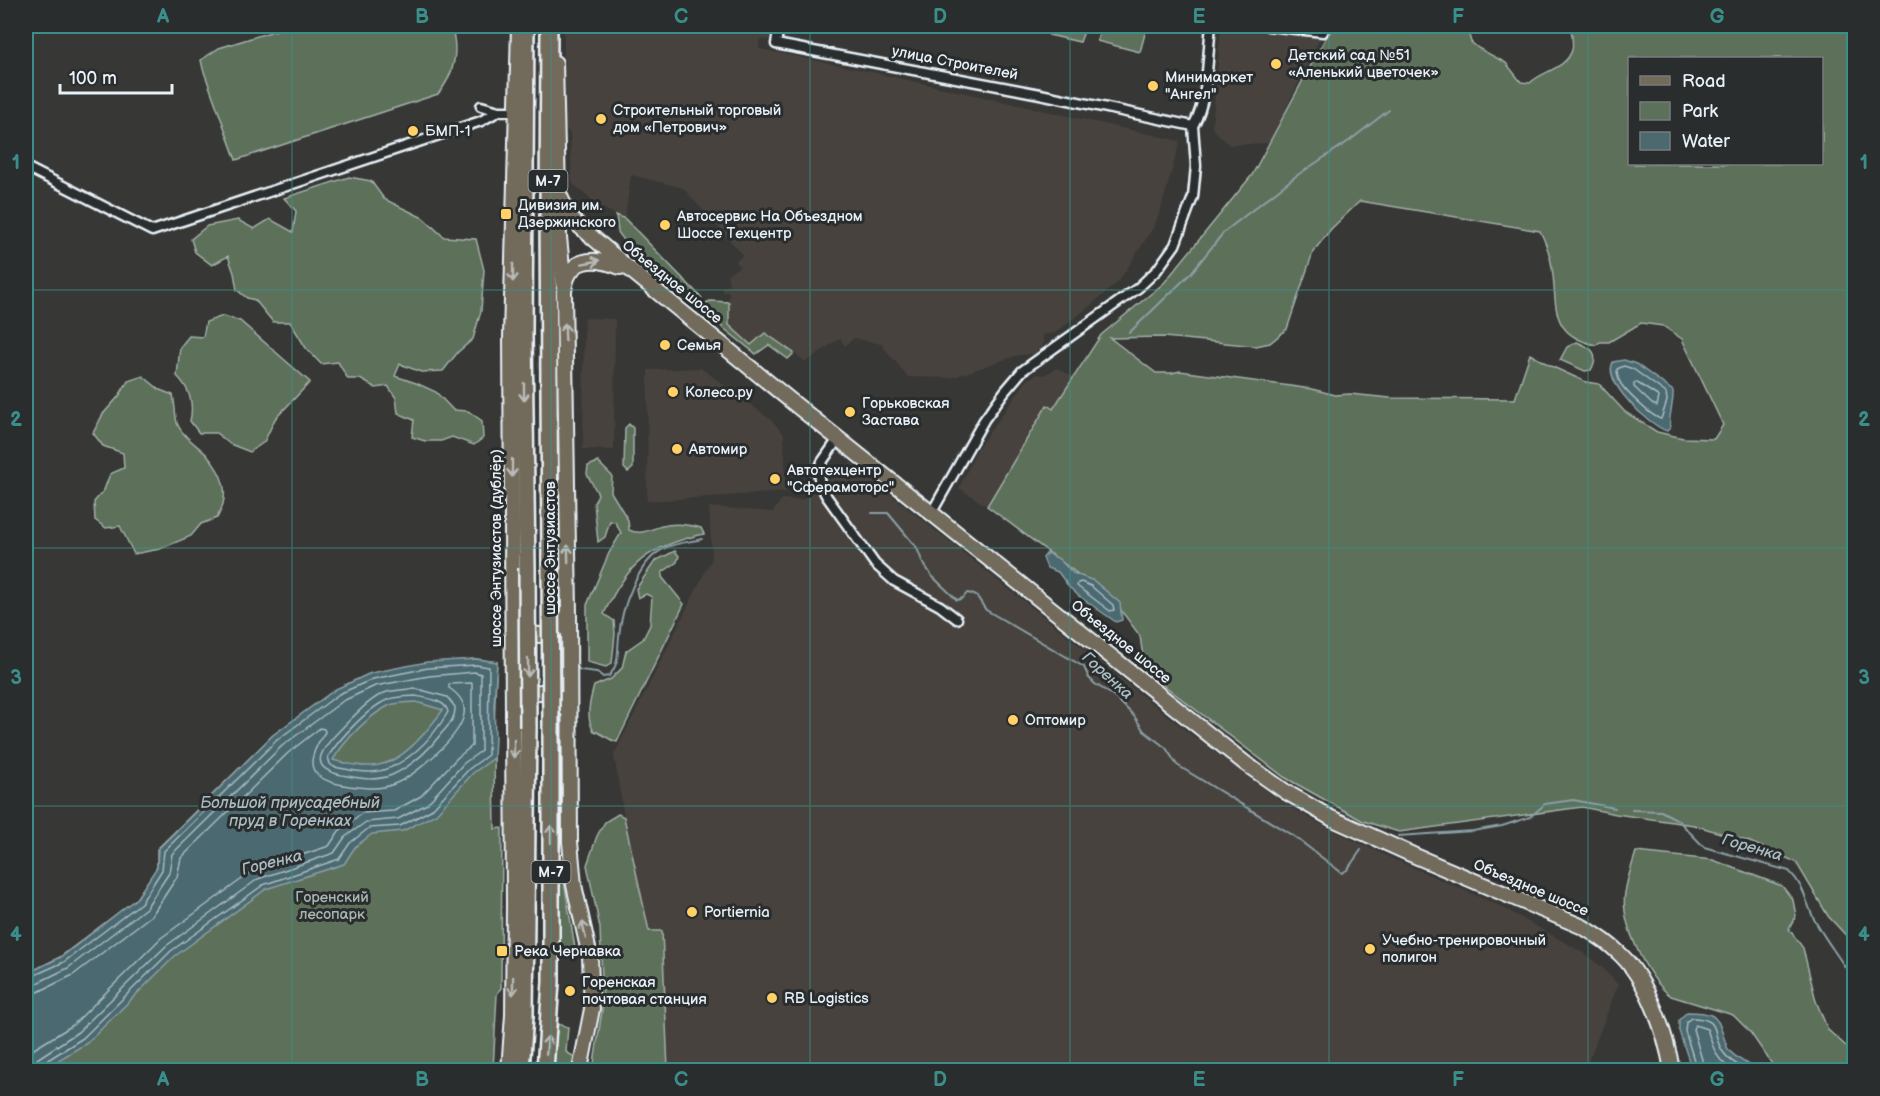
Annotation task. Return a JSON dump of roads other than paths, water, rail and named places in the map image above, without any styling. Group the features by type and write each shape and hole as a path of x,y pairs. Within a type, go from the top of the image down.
{"highway":[{"name":"шоссе Энтузиастов","path":"521,1071 525,1016 528,727 524,334 526,26"},
{"name":"шоссе Энтузиастов","path":"545,1071 551,982 548,209 550,26"}],"main road":[{"name":"шоссе Энтузиастов (дублёр)","path":"509,1071 513,959 511,337 519,26"},
{"path":"550,26 556,84 560,262 564,292 567,373 571,863 590,957 592,1009 579,1071"},
{"name":"Объездное шоссе","path":"558,192 570,218 633,272 838,439 1246,764 1286,792 1331,818 1583,927 1603,939 1623,957 1644,987 1658,1019 1672,1071"},
{"path":"564,292 566,280 573,270 588,261 605,261 633,272"},
{"path":"513,615 523,630 541,636 559,629 569,612"},
{"path":"513,715 524,698 532,693 542,692 551,693 559,698 570,715"}],"street":[{"name":"улица Строителей","path":"779,26 776,44 1040,94 1193,126"},
{"path":"932,512 984,420 1022,371 1138,288 1157,270 1175,245 1192,197 1196,166 1193,126 1198,117 1204,89 1211,26"},
{"path":"1268,26 1323,32 1326,26"},
{"path":"481,106 500,111 516,111"},
{"path":"26,167 152,231 481,121 500,111"},
{"path":"838,439 818,472 820,484 827,497 875,564 894,580 940,606 957,620"}],"water":[{"path":"1624,360 1636,364 1673,391 1670,428 1667,431 1639,412 1614,380 1611,370 1613,362"},
{"path":"1047,553 1059,559 1073,573 1094,581 1120,603 1122,620 1116,622 1080,597 1058,572 1047,568 1043,558"},
{"name":"Большой приусадебный пруд в Горенках","path":"476,659 497,662 494,758 473,773 436,814 403,831 372,834 355,847 344,864 266,889 175,956 87,1043 42,1070 26,1070 26,974 61,957 137,898 157,867 158,849 273,735 336,689 371,673 427,662","holes":["416,702 443,710 412,746 393,760 366,766 333,760 357,730 372,716 388,706"]},
{"path":"1687,1012 1707,1013 1715,1018 1728,1049 1755,1070 1692,1070 1679,1031 1679,1020"}],"waterway":[{"path":"1129,333 1191,273 1224,232 1296,176 1349,141 1389,110"},
{"name":"Горенка","path":"872,513 888,513 917,548 932,576 957,600 963,598 967,593 974,595 986,610 1084,667 1089,678 1114,696 1134,716 1144,731 1166,748 1177,765 1295,837 1342,873 1347,870 1361,850"},
{"name":"Горенка","path":"575,664 580,670 597,672 603,677 609,676 616,662 623,613 639,574 655,554 665,548 702,539"},
{"name":"Горенка","path":"1398,836 1473,831 1502,826 1530,817 1545,804 1573,800 1615,808"},
{"name":"Горенка","path":"1632,810 1661,811 1678,820 1704,847 1789,871 1802,889 1819,928 1854,978"}],"place":[{"name":"Детский сад №51 «Аленький цветочек»","path":"1276,64"},
{"name":"Минимаркет \"Ангел\"","path":"1153,86"},
{"name":"Строительный торговый дом «Петрович»","path":"601,119"},
{"name":"БМП-1","path":"413,131"},
{"name":"Дивизия им. Дзержинского","path":"506,214"},
{"name":"Автосервис На Объездном Шоссе Техцентр","path":"665,225"},
{"name":"Семья","path":"665,345"},
{"name":"Колесо.ру","path":"673,392"},
{"name":"Горьковская Застава","path":"850,412"},
{"name":"Автомир","path":"677,449"},
{"name":"Автотехцентр \"Сферамоторс\"","path":"775,479"},
{"name":"Оптомир","path":"1013,720"},
{"name":"Portiernia","path":"692,912"},
{"name":"Учебно-тренировочный полигон","path":"1370,949"},
{"name":"Река Чернавка","path":"502,951"},
{"name":"Горенская почтовая станция","path":"570,991"},
{"name":"RB Logistics","path":"772,998"}],"park label":[{"name":"Горенский лесопарк","path":"332,906"}]}
